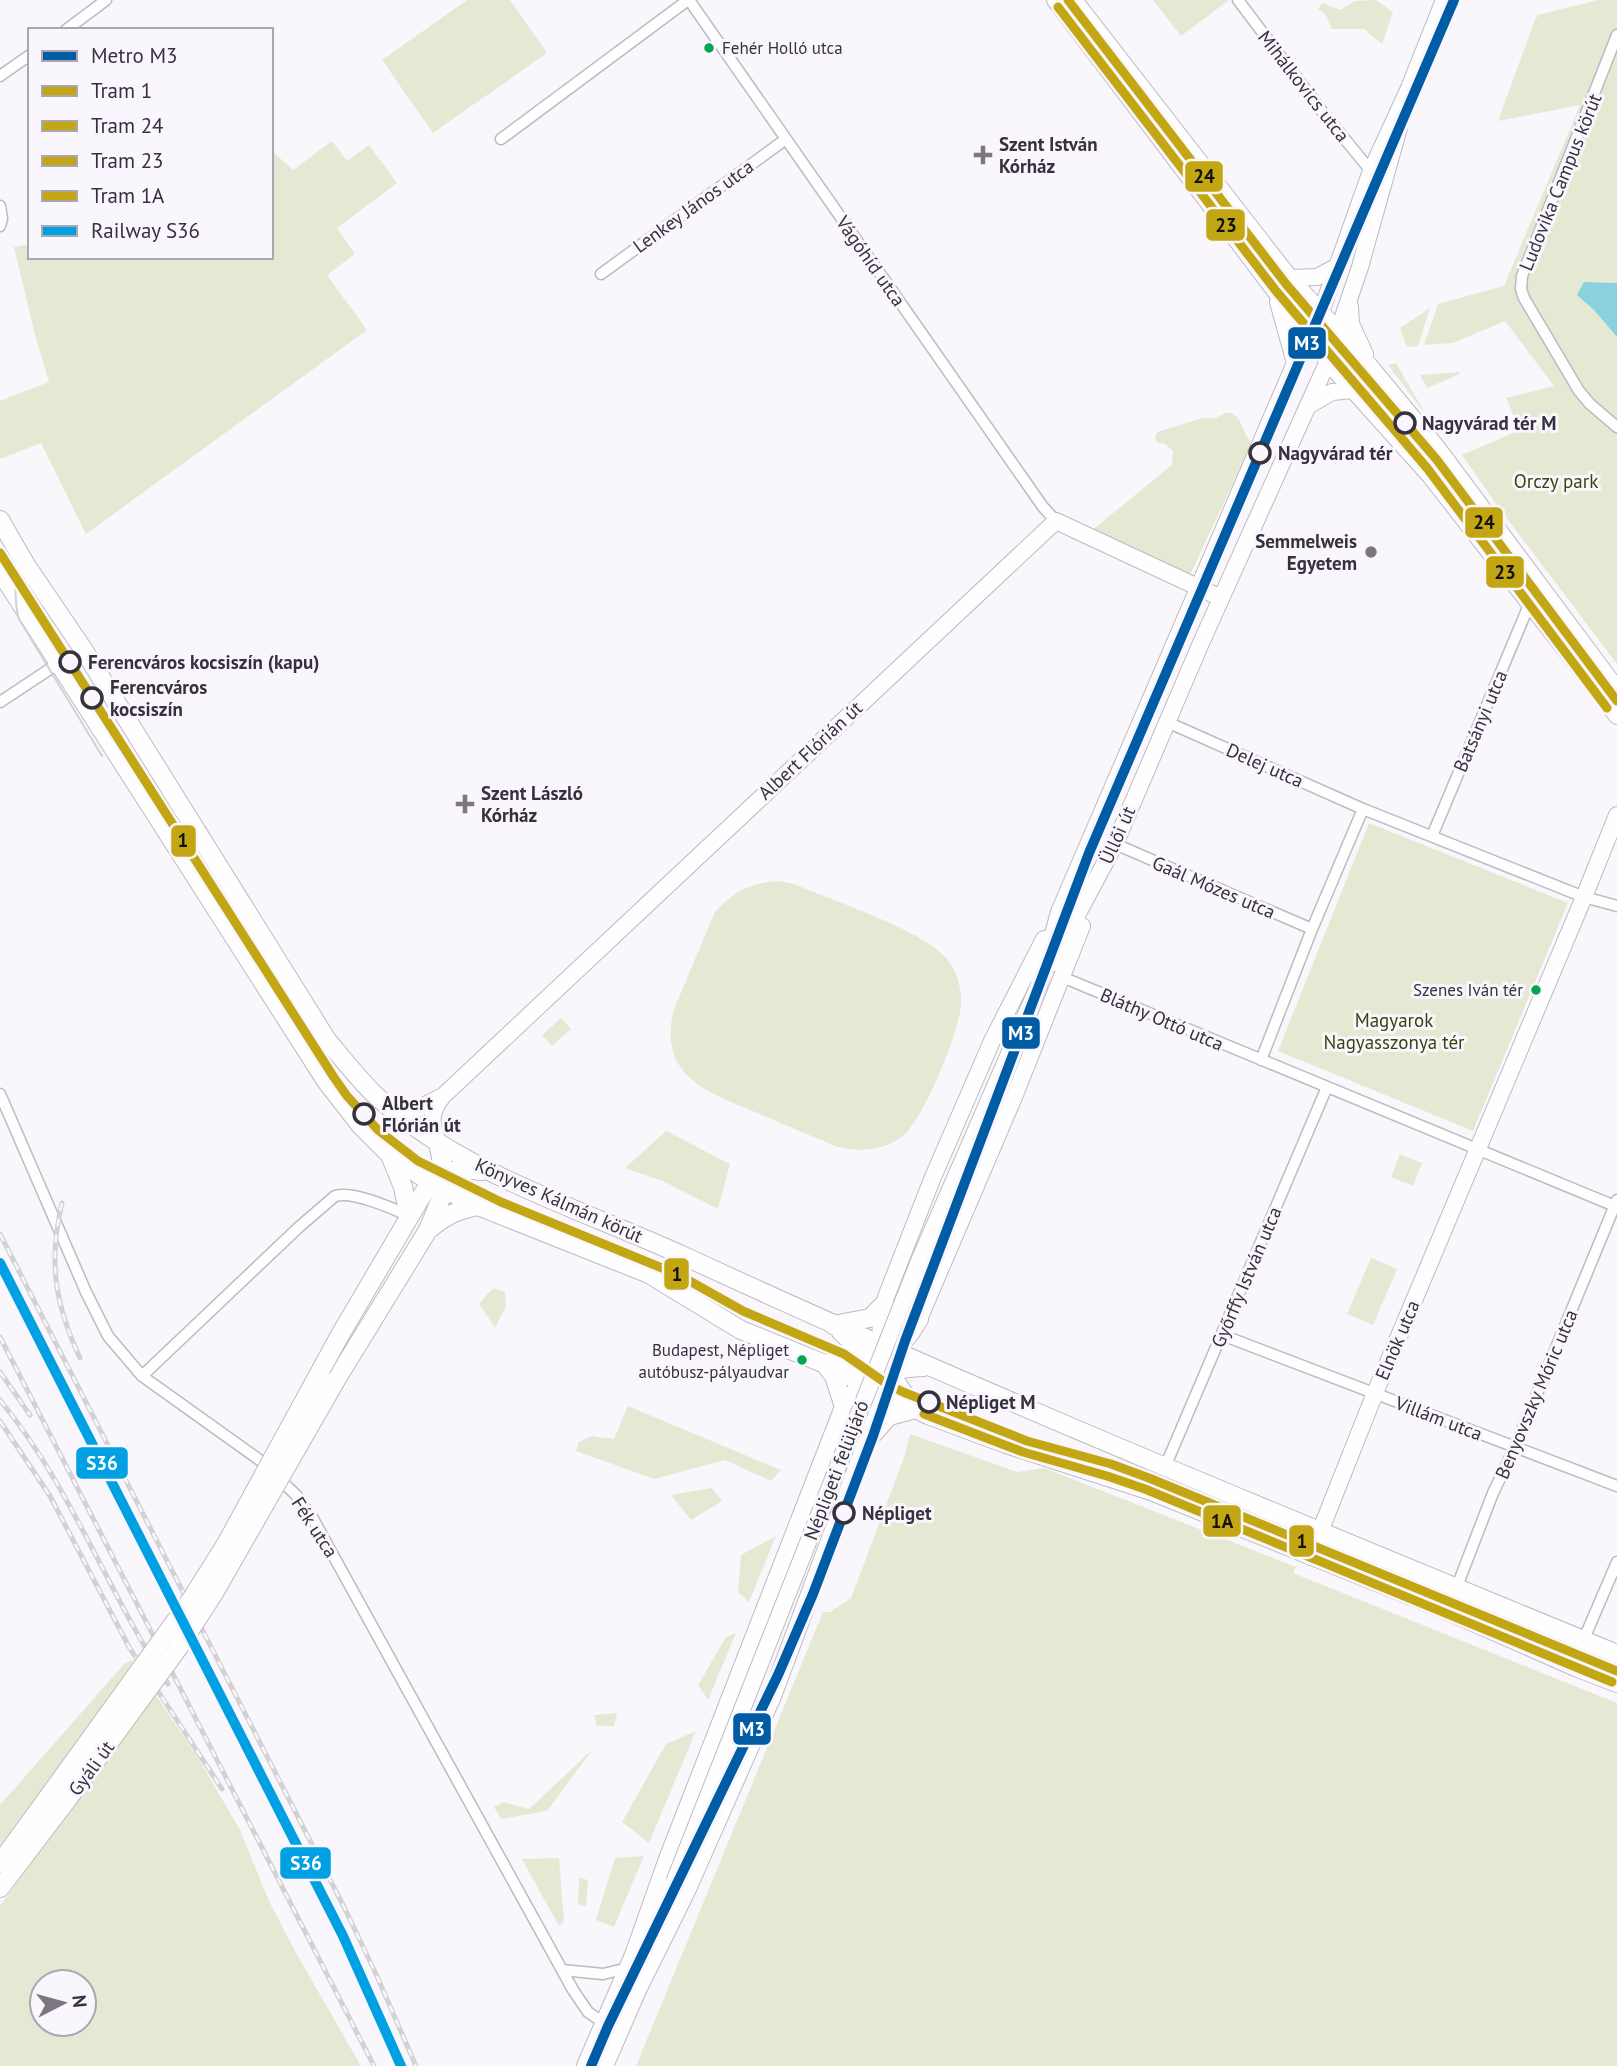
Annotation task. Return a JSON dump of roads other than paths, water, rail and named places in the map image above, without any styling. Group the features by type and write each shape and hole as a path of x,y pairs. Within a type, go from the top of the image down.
{"main road":[{"path":"1055,0 1328,361 1431,477 1617,716"},
{"path":"1074,0 1290,278 1370,366 1436,446 1617,689"},
{"name":"Üllői út","path":"1039,985 1059,912 1295,363 1321,312 1371,171 1409,88 1444,0"},
{"name":"Üllői út","path":"1039,985 1115,844 1221,598 1328,361 1388,171 1409,88"},
{"path":"1290,278 1317,277 1336,267"},
{"path":"1274,290 1295,363"},
{"path":"1349,299 1351,324 1370,366"},
{"path":"1308,406 1335,391 1353,390"},
{"name":"Könyves Kálmán körút","path":"0,520 327,1040 376,1095 438,1143 489,1172 684,1256 882,1348 1617,1654"},
{"path":"1056,521 1221,598"},
{"name":"Albert Flórián út","path":"438,1143 431,1121 433,1109 443,1096 1056,521"},
{"name":"Könyves Kálmán körút","path":"0,571 326,1081 361,1126 390,1155 478,1206 649,1274 741,1330 870,1382 916,1409 1006,1444 1151,1491 1446,1610 1617,1683"},
{"path":"1477,1150 1617,814"},
{"path":"844,1407 834,1376 825,1364 863,1357 907,1337 919,1319 1062,977 1106,863"},
{"path":"869,1439 889,1416 916,1409 890,1372 882,1348 880,1333 884,1304 919,1212 992,1041 1059,912"},
{"name":"Népligeti felüljáró","path":"674,1882 919,1261 1039,985"},
{"name":"Albert Flórián út","path":"399,1113 417,1109 443,1096"},
{"path":"428,1230 439,1182 438,1143"},
{"name":"Elnök utca","path":"1310,1557 1375,1393 1477,1150"},
{"path":"390,1155 403,1187 409,1216"},
{"path":"348,1339 409,1216 439,1182 455,1169 489,1172"},
{"path":"919,1212 933,1204 950,1211 957,1228"},
{"path":"348,1339 428,1230 455,1211 478,1206"},
{"path":"834,1325 857,1323 870,1318 884,1304"},
{"path":"884,1304 893,1315 905,1321 919,1319"},
{"path":"919,1319 916,1338 918,1352 927,1367"},
{"path":"586,2066 610,2023 637,1990 686,1891 766,1708 869,1439 879,1402 863,1357 853,1342 834,1325"},
{"name":"Gyáli út","path":"0,1888 192,1598 348,1339"},
{"name":"Gyáli út","path":"0,1863 60,1795 179,1647 214,1593 348,1339"},
{"path":"604,2066 610,2023 668,1859 844,1407 853,1391 890,1372 906,1367 927,1367"},
{"path":"824,1456 842,1453 850,1456 856,1462 857,1470"},
{"path":"813,1489 827,1507 841,1509 845,1506"},
{"path":"631,1961 674,1882"},
{"path":"637,1990 674,1882"}],"street":[{"path":"69,28 106,0"},
{"path":"501,139 689,0"},
{"name":"Vágóhíd utca","path":"689,0 1043,507 1056,521"},
{"name":"Mihálkovics utca","path":"1238,0 1371,171"},
{"name":"Ludovika Campus körút","path":"1617,35 1534,241 1522,276 1521,289 1579,391 1617,427"},
{"path":"0,76 28,56"},
{"name":"Lenkey János utca","path":"601,274 786,139"},
{"path":"0,206 0,226"},
{"name":"Batsányi utca","path":"1432,836 1529,605"},
{"path":"0,702 59,663"},
{"name":"Delej utca","path":"1167,722 1363,809"},
{"path":"1616,1204 1477,1150 1261,1060 1363,809 1584,897 1617,906"},
{"name":"Gaál Mózes utca","path":"1115,844 1312,929"},
{"name":"Bláthy Ottó utca","path":"1062,977 1261,1060"},
{"name":"Győrffy István utca","path":"1165,1467 1327,1087"},
{"name":"Fék utca","path":"0,1094 108,1336 142,1376 261,1461 297,1496 312,1517 573,1990 610,2023"},
{"path":"142,1376 335,1196 347,1194 409,1216"},
{"name":"Benyovszky Móric utca","path":"1456,1589 1493,1493 1515,1447 1616,1204"},
{"name":"Villám utca","path":"1222,1335 1617,1486"},
{"path":"1583,1642 1617,1562"},
{"path":"562,1970 603,1974 631,1961"}],"water":[{"path":"1584,282 1617,283 1617,337 1577,295"}],"tram line":[{"name":"24","path":"1068,0 1286,284 1437,460 1617,701"},
{"name":"23","path":"1058,7 1276,291 1427,468 1607,708"},
{"path":"1443,467 1452,487"},
{"name":"1","path":"0,553 333,1076 378,1130 418,1161 501,1202 679,1275 743,1311 844,1354 903,1392 1027,1441 1111,1464 1149,1478 1617,1671"},
{"path":"10,567 19,619 102,756"},
{"name":"1A","path":"924,1414 1023,1452 1145,1489 1612,1682"},
{"path":"1151,1473 1173,1488"}],"railway":[{"path":"62,1203 55,1245 56,1282 65,1319 80,1358"},
{"path":"0,1234 345,1909 416,2066"},
{"path":"0,1337 374,2066"},
{"path":"0,1372 30,1415"},
{"path":"0,1400 48,1468 126,1613 168,1684"},
{"path":"0,1421 50,1496 129,1647 222,1789"}],"metro line":[{"name":"M3","path":"591,2066 778,1675 813,1594 1089,853 1454,0"}],"rail line":[{"name":"S36","path":"0,1263 343,1936 401,2066"}],"place":[{"name":"Fehér Holló utca","path":"709,48"},
{"name":"Szent István Kórház","path":"983,155"},
{"name":"Nagyvárad tér M","path":"1405,423"},
{"name":"Nagyvárad tér","path":"1260,453"},
{"name":"Semmelweis Egyetem","path":"1371,552"},
{"name":"Ferencváros kocsiszín (kapu)","path":"70,662"},
{"name":"Ferencváros kocsiszín","path":"92,698"},
{"name":"Szent László Kórház","path":"465,804"},
{"name":"Szenes Iván tér","path":"1536,990"},
{"name":"Albert Flórián út","path":"364,1114"},
{"name":"Budapest, Népliget autóbusz-pályaudvar","path":"802,1360"},
{"name":"Népliget M","path":"929,1402"},
{"name":"Népliget","path":"844,1513"}],"park label":[{"name":"Orczy park","path":"1556,481"},
{"name":"Magyarok Nagyasszonya tér","path":"1394,1031"}]}
